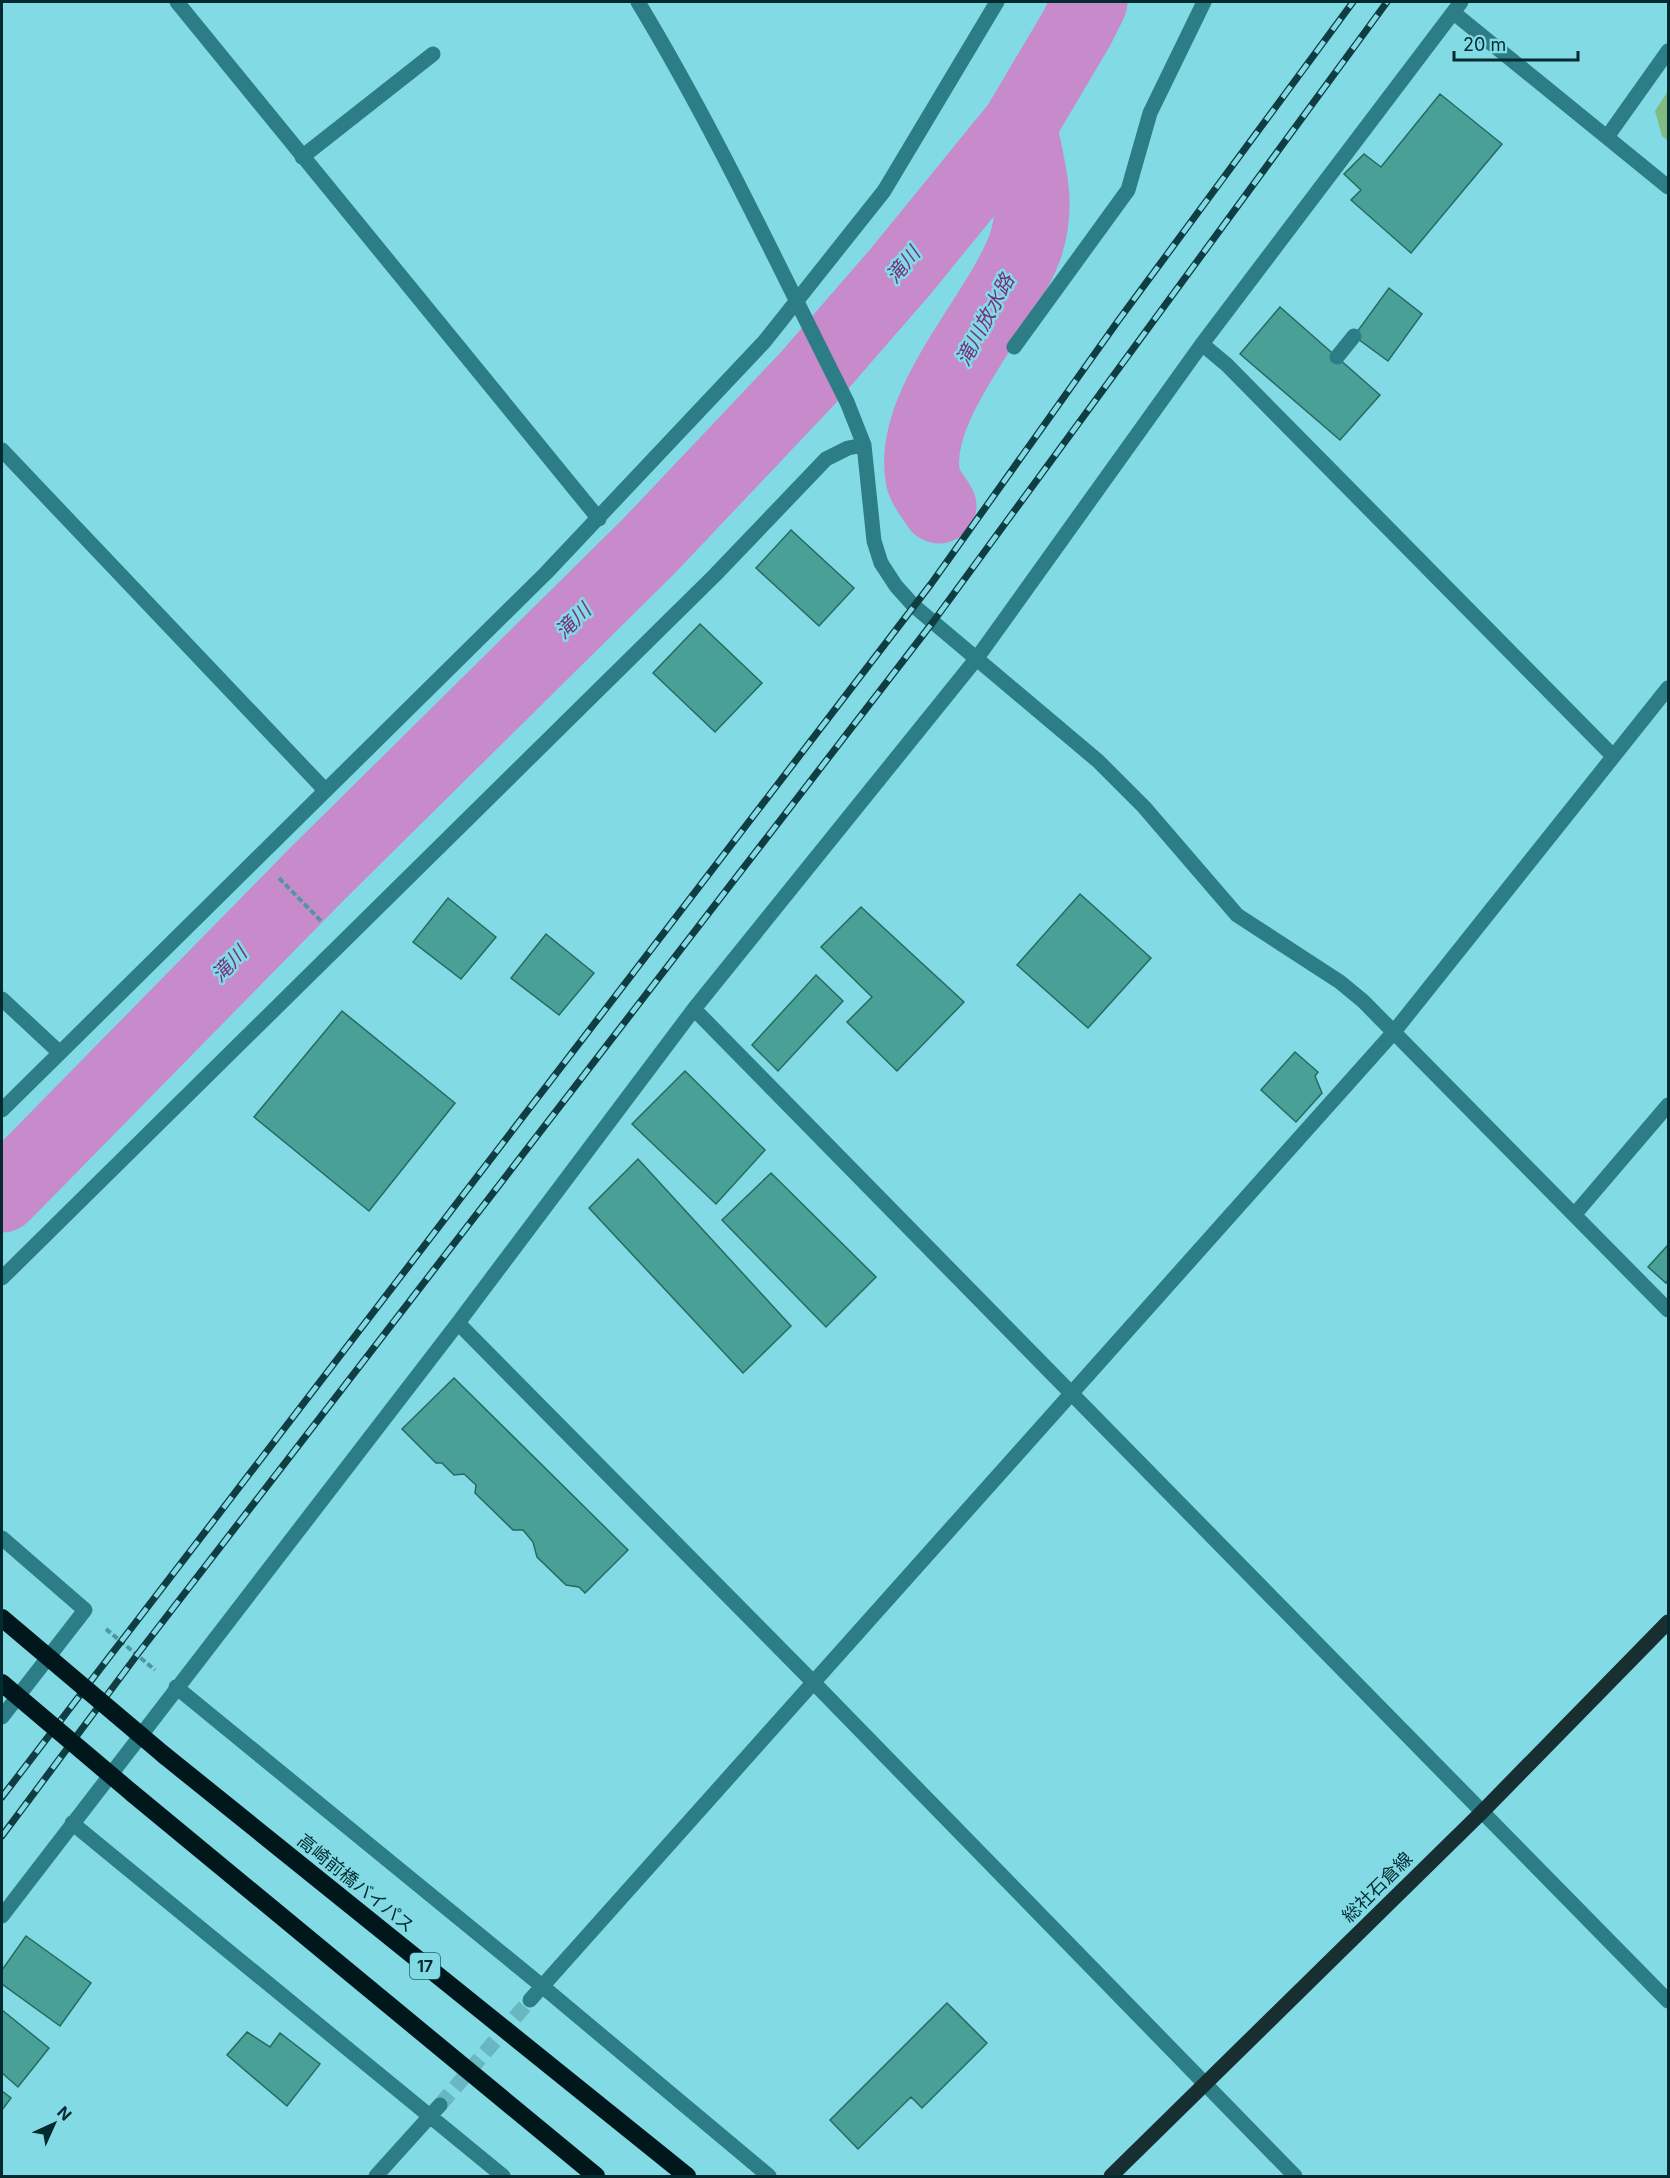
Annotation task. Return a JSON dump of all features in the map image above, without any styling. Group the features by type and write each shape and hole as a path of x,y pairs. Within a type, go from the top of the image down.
{"highway":[{"name":"高崎前橋バイパス","path":"2,1618 164,1755 687,2176"},
{"path":"2,1683 596,2176"}],"main road":[{"name":"総社石倉線","path":"1111,2176 1482,1812 1668,1622"}],"street":[{"path":"177,2 598,519"},
{"path":"638,2 685,80 847,402 864,445 874,541 881,563 896,586 914,606 1098,761 1144,807 1237,915 1252,928 1340,982 1363,1001 1668,1310"},
{"path":"2,1110 598,519 764,342 884,191 997,2"},
{"path":"1014,347 1128,190 1150,113 1204,2"},
{"path":"2,1916 458,1323 694,1009 977,658 1202,344 1458,7 1668,187"},
{"path":"1607,137 1668,51"},
{"path":"302,157 433,54"},
{"path":"1337,357 1354,336"},
{"path":"1202,344 1236,373 1613,756"},
{"path":"2,1278 698,592 826,459 848,448 864,445"},
{"path":"2,450 325,790"},
{"path":"530,2000 815,1684 1393,1033 1668,688"},
{"path":"2,999 60,1053"},
{"path":"694,1009 1668,2001"},
{"path":"1575,1214 1668,1106"},
{"path":"458,1323 815,1684 1295,2176"},
{"path":"2,1538 85,1610 2,1717"},
{"path":"176,1687 542,1986 769,2176"},
{"path":"72,1823 435,2111 503,2176"},
{"path":"376,2176 435,2111"}],"path":[{"path":"276,875 323,923"},
{"path":"85,1610 176,1687"}],"green space":[{"path":"1668,91 1668,141 1662,136 1655,111"}],"building":[{"path":"1440,94 1502,144 1411,253 1351,200 1361,190 1344,174 1364,154 1381,167"},
{"path":"1389,288 1422,314 1388,361 1354,336"},
{"path":"1280,307 1380,395 1340,440 1240,354"},
{"path":"791,530 854,588 819,626 756,568"},
{"path":"700,624 762,683 715,732 653,673"},
{"path":"1080,894 1151,958 1088,1028 1017,965"},
{"path":"448,898 496,937 461,979 413,942"},
{"path":"861,907 964,1002 897,1071 847,1022 872,997 821,947"},
{"path":"546,934 594,973 559,1015 511,978"},
{"path":"816,975 843,1001 778,1071 752,1045"},
{"path":"342,1011 455,1103 369,1211 254,1117"},
{"path":"1295,1052 1318,1072 1315,1076 1322,1093 1296,1122 1261,1090"},
{"path":"685,1071 765,1150 716,1204 632,1124"},
{"path":"638,1159 791,1326 743,1373 589,1208"},
{"path":"771,1173 876,1277 826,1327 722,1220"},
{"path":"1668,1245 1668,1280 1666,1283 1648,1267"},
{"path":"454,1378 628,1550 585,1593 579,1587 566,1585 537,1557 533,1542 523,1530 513,1530 475,1493 476,1485 464,1474 454,1475 442,1463 436,1463 402,1429"},
{"path":"26,1936 91,1983 60,2026 2,1984 2,1970"},
{"path":"947,2003 987,2043 922,2108 911,2097 858,2149 830,2120"},
{"path":"2,2010 49,2048 18,2087 2,2073"},
{"path":"247,2032 270,2047 280,2033 320,2064 287,2106 227,2055"},
{"path":"2,2091 11,2098 2,2110"}],"waterway":[{"name":"滝川","path":"2,1195 318,873 649,546 808,378 901,271 1019,126 1090,2"},
{"name":"滝川放水路","path":"939,506 923,478 922,450 930,421 959,361 1013,273 1025,247 1029,231 1032,216 1031,186 1019,126"}],"tunnel":[{"path":"440,2105 530,2000"}],"railway":[{"path":"2,1797 931,584 1118,321 1353,2"},
{"path":"2,1836 137,1655 933,622 1387,2"}]}
